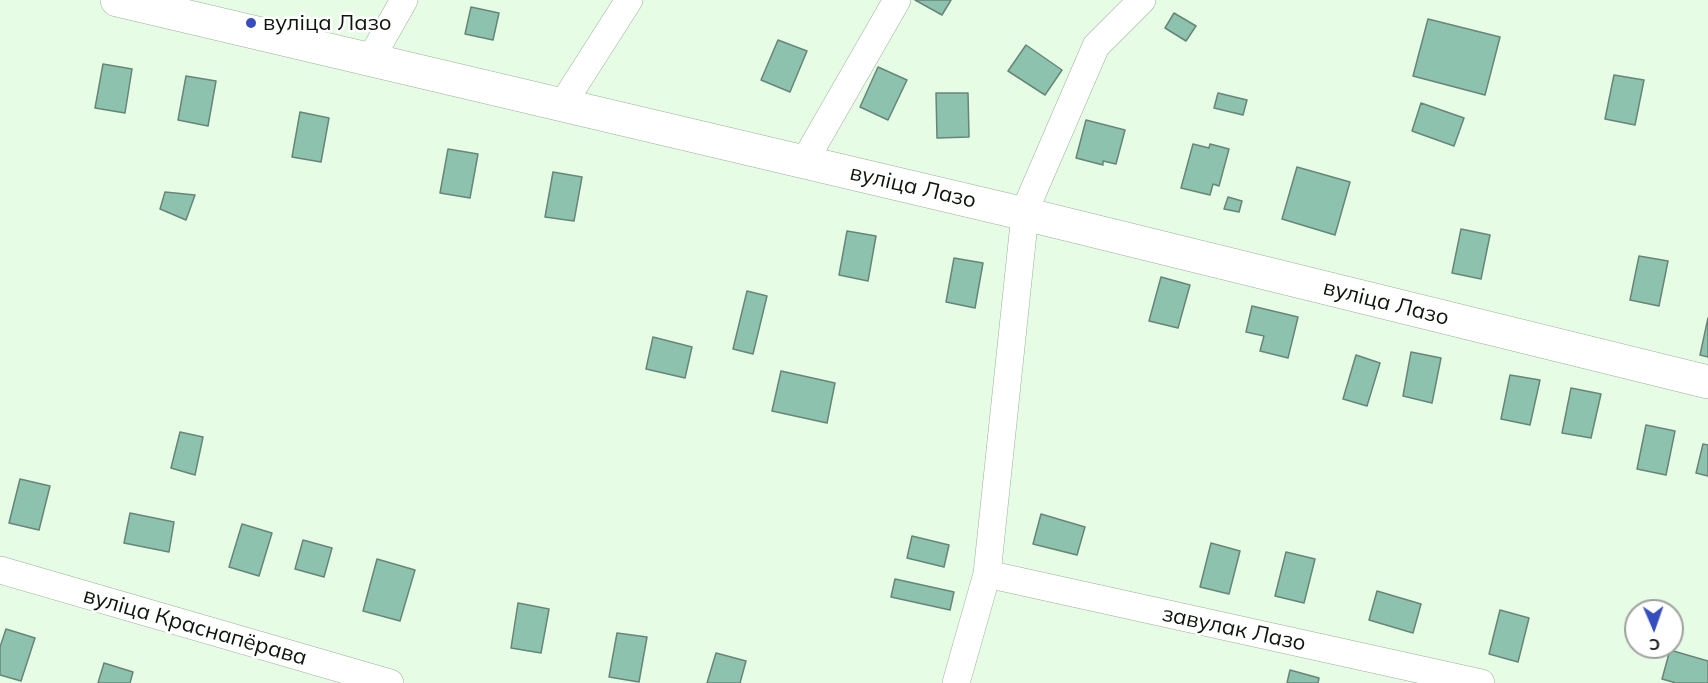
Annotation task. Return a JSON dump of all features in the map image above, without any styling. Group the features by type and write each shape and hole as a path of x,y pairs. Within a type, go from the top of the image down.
{"main road":[{"name":"вуліца Лазо","path":"117,0 160,5 370,60 1025,214 1708,382"}],"street":[{"path":"370,60 404,0"},
{"path":"562,105 629,0"},
{"path":"804,162 897,0"},
{"path":"956,683 987,574 1025,214 1096,46 1142,0"},
{"name":"вуліца Краснапёрава","path":"0,570 390,683"},
{"name":"завулак Лазо","path":"987,574 1481,683"}],"building":[{"path":"915,0 951,0 942,15"},
{"path":"471,7 499,13 493,40 465,34"},
{"path":"1174,13 1196,26 1186,41 1165,28"},
{"path":"1428,19 1500,37 1485,95 1413,76"},
{"path":"778,40 807,51 790,92 761,80"},
{"path":"1026,45 1062,70 1045,95 1008,71"},
{"path":"103,64 132,69 125,113 95,108"},
{"path":"878,67 907,80 888,120 860,107"},
{"path":"1614,75 1644,80 1635,125 1605,119"},
{"path":"186,76 216,81 208,126 178,120"},
{"path":"936,93 968,93 969,137 937,138"},
{"path":"1218,93 1247,100 1243,115 1214,108"},
{"path":"1421,103 1464,118 1454,146 1412,131"},
{"path":"300,112 329,118 321,162 292,157"},
{"path":"1086,120 1125,130 1116,164 1103,161 1103,165 1076,158"},
{"path":"1193,144 1209,148 1210,144 1229,149 1219,186 1213,184 1210,195 1181,188"},
{"path":"448,149 478,154 470,198 440,193"},
{"path":"1297,167 1350,182 1335,235 1282,219"},
{"path":"553,172 582,177 574,221 545,217"},
{"path":"165,192 195,195 186,220 160,209"},
{"path":"1228,197 1242,201 1239,212 1224,209"},
{"path":"1461,229 1490,235 1481,279 1452,273"},
{"path":"847,231 876,236 868,281 839,275"},
{"path":"1639,256 1668,261 1659,306 1630,300"},
{"path":"954,258 983,263 975,308 946,302"},
{"path":"1161,277 1190,285 1178,328 1149,321"},
{"path":"747,291 767,296 753,354 733,349"},
{"path":"1252,306 1298,317 1288,358 1260,351 1264,336 1246,332"},
{"path":"1708,318 1708,357 1700,355"},
{"path":"653,337 692,347 685,378 646,369"},
{"path":"1411,352 1441,358 1432,403 1403,396"},
{"path":"1356,355 1380,363 1367,406 1343,399"},
{"path":"781,371 835,383 827,423 772,411"},
{"path":"1510,375 1540,380 1530,425 1501,419"},
{"path":"1571,388 1601,394 1591,438 1562,433"},
{"path":"1646,425 1675,431 1666,475 1637,469"},
{"path":"180,432 203,437 195,475 171,468"},
{"path":"1703,444 1708,445 1708,476 1696,473"},
{"path":"20,479 50,486 39,530 9,523"},
{"path":"130,513 174,522 169,552 124,543"},
{"path":"1041,514 1085,527 1077,555 1033,544"},
{"path":"242,524 272,533 259,576 229,567"},
{"path":"912,536 949,545 944,567 907,558"},
{"path":"303,540 332,548 324,577 295,569"},
{"path":"1211,543 1240,551 1229,594 1200,587"},
{"path":"1286,552 1315,559 1304,603 1275,596"},
{"path":"377,559 415,570 400,621 363,611"},
{"path":"895,579 954,592 950,610 891,597"},
{"path":"1377,591 1421,604 1413,633 1369,620"},
{"path":"518,603 549,609 541,653 511,648"},
{"path":"1500,610 1529,618 1518,662 1489,654"},
{"path":"6,629 35,638 21,681 0,675 0,647"},
{"path":"617,633 647,637 639,682 609,677"},
{"path":"716,653 746,661 740,683 707,683"},
{"path":"1684,654 1708,661 1708,683 1676,683 1662,679 1668,659 1684,659"},
{"path":"104,663 133,672 130,683 98,683"},
{"path":"1290,670 1319,678 1318,683 1287,683"}],"place":[{"name":"вуліца Лазо","path":"251,23"}]}
